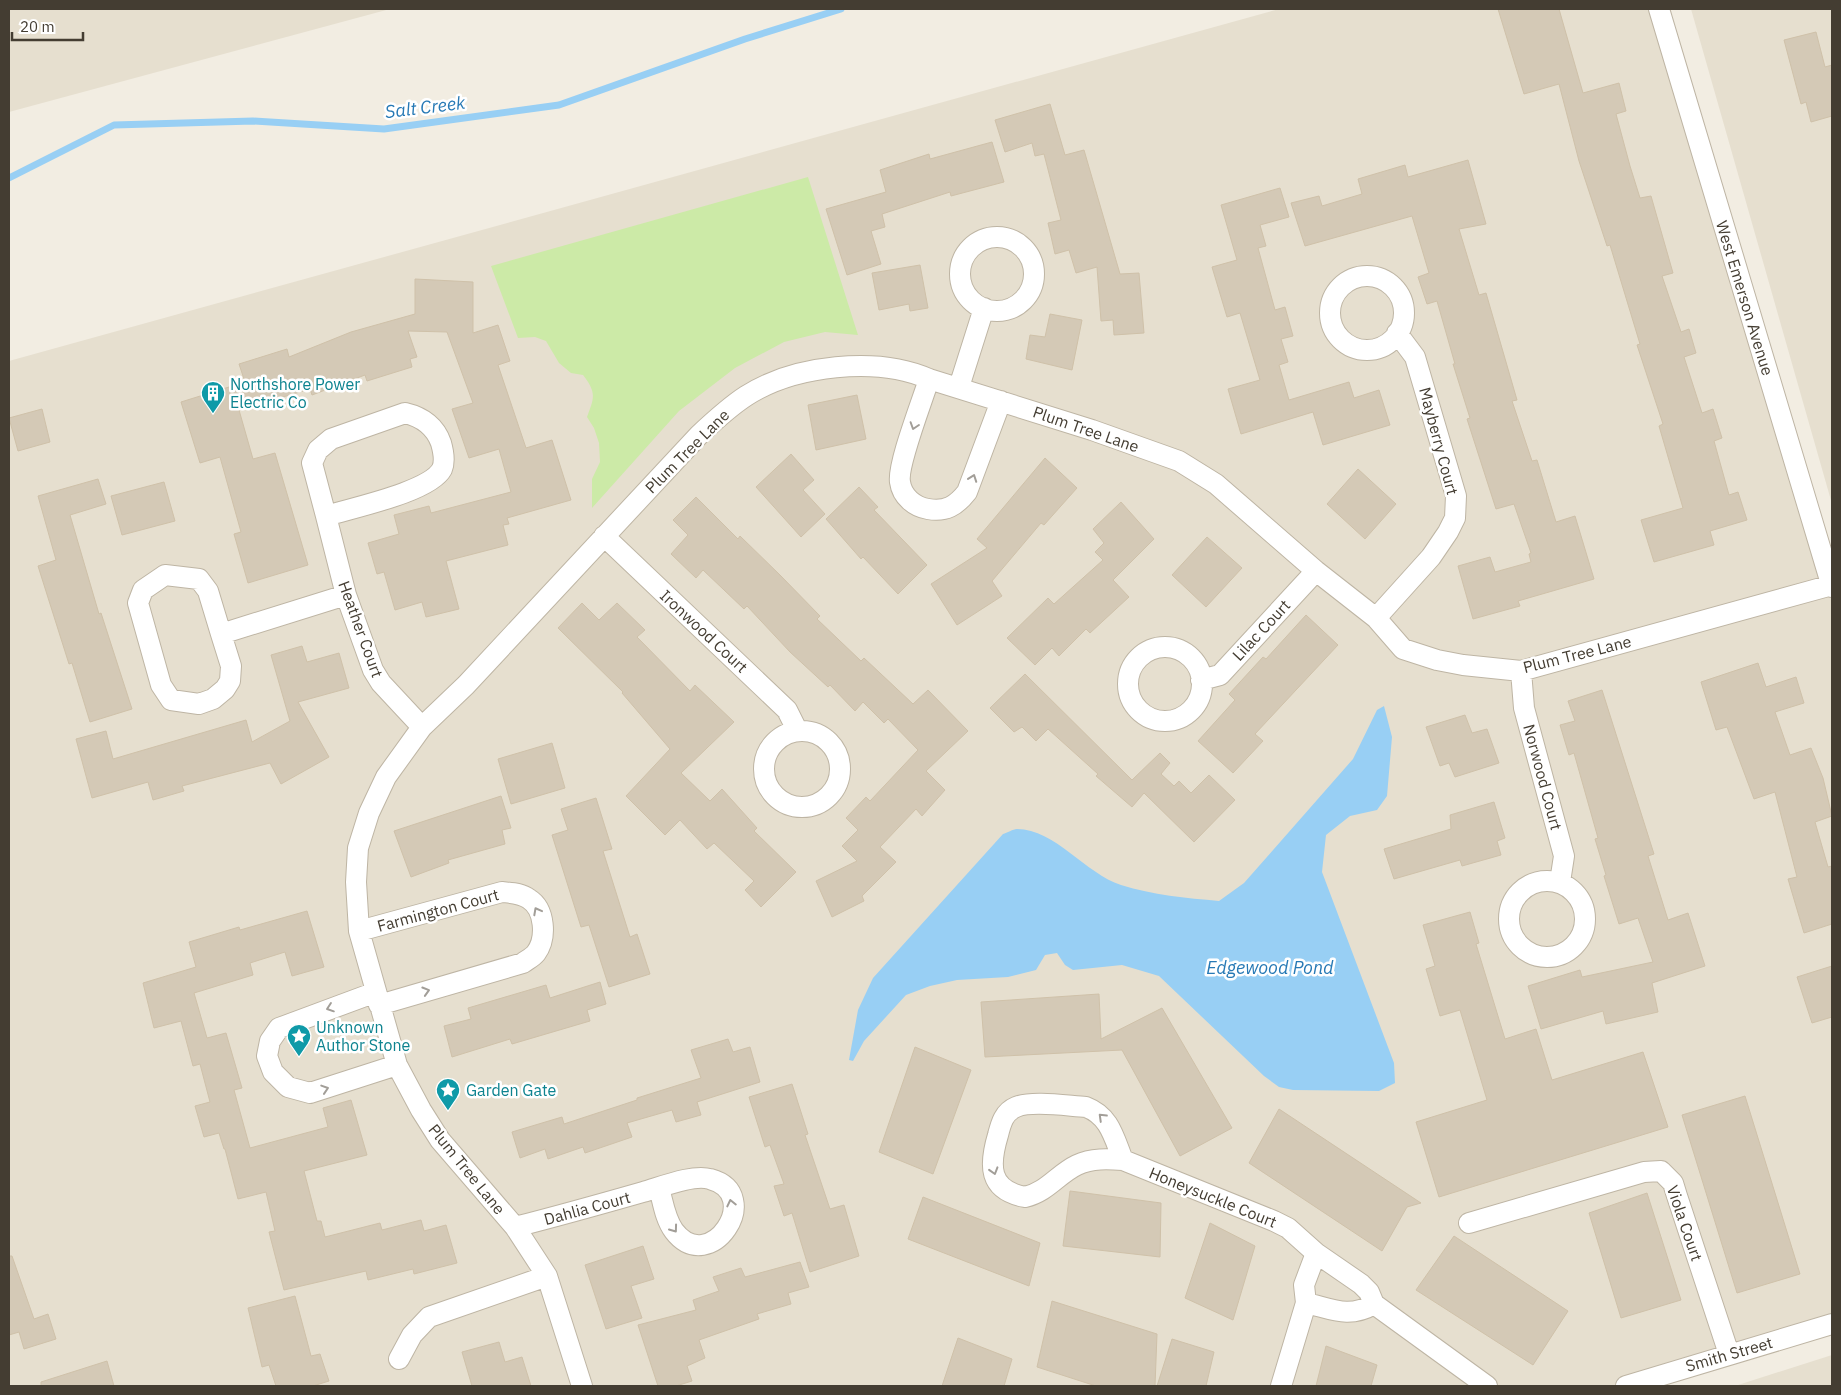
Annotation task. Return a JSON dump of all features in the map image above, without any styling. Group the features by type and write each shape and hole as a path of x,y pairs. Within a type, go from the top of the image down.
{"street":[{"name":"West Emerson Avenue","path":"1658,9 1832,586"},
{"path":"959,388 984,308"},
{"name":"Mayberry Court","path":"1376,618 1431,557 1455,518 1456,496 1416,357 1397,333"},
{"name":"Plum Tree Lane","path":"582,1386 547,1276 515,1227 440,1140 421,1110 397,1065 359,931 356,882 358,848 369,813 386,777 422,727 466,685 699,435 718,416 747,395 782,380 818,370 866,366 910,371 929,379 1092,430 1179,462 1216,484 1316,571 1376,618 1404,649 1463,666 1521,671 1832,586"},
{"path":"929,379 902,464 900,482 904,494 918,508 940,511 958,504 967,492 1001,401"},
{"name":"Heather Court","path":"326,516 415,490 430,480 442,469 444,452 438,434 430,425 416,416 405,413 331,439 318,450 312,463 346,595 373,670 381,683 422,727"},
{"name":"Ironwood Court","path":"604,536 787,710 797,730"},
{"name":"Lilac Court","path":"1202,680 1220,674 1316,571"},
{"path":"165,575 199,579 208,590 222,634 231,666 230,681 225,689 213,699 199,704 171,700 161,685 141,615 138,603 143,590 165,575"},
{"path":"222,634 346,595"},
{"name":"Norwood Court","path":"1521,671 1524,708 1564,856 1560,882"},
{"name":"Farmington Court","path":"359,931 502,892 517,893 531,899 544,924 543,938 536,953 523,963 377,999 279,1028 270,1041 267,1056 273,1072 288,1087 310,1094 397,1065"},
{"name":"Honeysuckle Court","path":"1123,1160 1108,1122 1095,1111 1086,1107 1023,1104 1014,1107 1004,1117 991,1162 993,1172 1002,1189 1025,1197 1047,1188 1078,1165 1098,1159 1123,1160 1274,1221 1288,1228 1316,1253 1361,1284 1369,1292 1374,1304 1487,1386"},
{"name":"Viola Court","path":"1469,1223 1644,1172 1661,1171 1673,1183 1729,1354"},
{"name":"Dahlia Court","path":"515,1227 659,1188"},
{"path":"1281,1386 1306,1302 1304,1284 1316,1253"},
{"path":"399,1359 412,1335 429,1317 547,1276"},
{"path":"1306,1302 1348,1313 1364,1310 1374,1304"},
{"name":"Smith Street","path":"1626,1386 1832,1324"}],"shaded area":[{"path":"9,9 390,9 9,112"},
{"path":"1279,9 1659,9 1832,587 1832,1324 1626,1386 9,1386 9,361"},
{"path":"1691,9 1832,9 1832,504"},
{"path":"1832,1355 1832,1386 1734,1386 1738,1385"}],"green space":[{"path":"808,177 858,335 825,332 784,342 735,368 679,411 592,508 592,479 600,462 599,443 594,428 587,417 593,400 591,386 583,375 571,373 559,363 546,341 535,337 518,338 491,266"}],"water":[{"name":"Edgewood Pond","path":"1384,706 1392,737 1387,796 1377,810 1350,816 1326,835 1322,872 1394,1063 1395,1083 1379,1091 1293,1090 1279,1087 1264,1076 1159,976 1122,965 1073,970 1065,965 1057,953 1045,955 1036,970 1008,977 957,980 930,986 906,995 864,1041 853,1061 849,1060 858,1010 873,978 1003,834 1017,829 1031,831 1044,836 1095,872 1121,885 1157,894 1219,901 1244,883 1353,759 1377,710"}],"building":[{"path":"1498,9 1559,9 1583,93 1619,83 1626,111 1616,114 1630,166 1640,198 1651,196 1673,273 1662,276 1681,332 1689,329 1696,353 1684,357 1702,413 1713,409 1722,438 1714,441 1729,495 1738,492 1747,520 1710,531 1714,545 1654,562 1641,520 1683,508 1659,426 1663,424 1637,345 1640,344 1610,245 1607,246 1579,161 1559,84 1524,94"},
{"path":"1816,32 1825,67 1832,65 1832,116 1811,122 1806,102 1801,104 1784,40"},
{"path":"1050,104 1065,155 1084,150 1120,274 1139,273 1144,333 1114,335 1113,320 1101,321 1097,267 1076,273 1069,250 1055,254 1048,223 1061,220 1044,154 1035,156 1032,143 1005,152 995,120"},
{"path":"992,142 1004,182 951,196 950,192 882,214 885,227 871,231 881,264 847,275 826,209 886,192 880,170 929,154 930,159"},
{"path":"1468,160 1486,224 1459,229 1479,295 1486,293 1517,400 1512,401 1532,461 1537,460 1556,522 1575,516 1594,579 1518,601 1520,606 1473,619 1458,566 1490,557 1495,572 1531,562 1529,554 1531,553 1514,504 1496,509 1467,419 1470,418 1453,364 1455,364 1437,301 1427,304 1418,277 1429,273 1412,216 1305,246 1291,203 1319,196 1322,206 1362,194 1358,179 1405,165 1408,177"},
{"path":"1280,188 1289,217 1260,225 1266,246 1258,248 1275,310 1285,307 1293,336 1281,339 1288,362 1279,365 1289,400 1349,382 1354,398 1379,390 1390,425 1323,445 1313,412 1241,434 1228,389 1260,380 1240,313 1227,317 1212,267 1237,260 1221,205"},
{"path":"920,265 928,308 910,311 909,304 879,310 872,273"},
{"path":"415,279 473,282 473,333 498,325 510,361 498,365 526,448 552,440 571,500 507,518 509,524 503,525 508,545 446,561 459,609 426,617 422,602 395,610 384,572 377,574 368,543 399,534 394,515 429,506 431,513 511,492 499,449 469,458 452,409 473,403 447,332 408,331 417,357 410,359 412,367 367,381 365,375 312,395 310,389 239,410 253,459 275,453 308,565 248,583 234,534 241,532 220,457 200,463 181,402 245,382 239,364 287,349 289,357 351,332 415,314"},
{"path":"1050,314 1082,320 1072,370 1026,359 1030,335 1045,337"},
{"path":"857,395 866,439 816,450 808,405"},
{"path":"42,409 50,442 18,451 9,418"},
{"path":"791,454 814,480 803,490 825,514 801,537 756,487"},
{"path":"1045,458 1077,488 1044,525 1041,523 992,581 1002,596 957,625 931,584 987,548 977,539"},
{"path":"1358,469 1396,504 1365,539 1327,504"},
{"path":"98,479 106,504 70,515 99,614 101,613 132,709 90,722 72,663 69,664 38,566 56,560 38,496"},
{"path":"164,482 175,521 122,535 111,496"},
{"path":"859,487 878,507 874,510 927,565 898,594 863,557 861,559 826,519"},
{"path":"696,497 738,539 740,536 780,575 820,616 817,619 861,661 864,658 913,704 928,690 968,731 926,771 945,790 922,816 916,809 880,847 896,862 862,896 864,901 832,917 816,881 857,861 842,846 858,830 846,818 866,797 870,801 918,750 888,719 884,723 863,702 855,711 830,685 828,687 790,652 747,606 744,609 703,570 696,578 671,554 688,535 673,520"},
{"path":"1121,502 1154,539 1113,580 1129,597 1090,633 1086,629 1059,656 1052,648 1035,665 1007,638 1048,598 1054,604 1103,560 1095,552 1104,543 1093,529"},
{"path":"1207,537 1242,568 1206,607 1172,575"},
{"path":"582,603 599,620 617,603 645,630 637,637 690,691 695,685 734,722 681,773 710,801 722,789 757,828 754,831 796,872 761,907 745,890 754,881 714,843 707,849 680,820 665,835 626,796 670,749 623,692 558,628"},
{"path":"1306,615 1338,645 1255,734 1263,741 1233,773 1198,741 1235,700 1229,694 1263,657 1266,659"},
{"path":"302,646 307,662 339,653 349,688 298,702 329,757 281,784 270,763 182,786 184,791 153,800 148,782 92,798 76,739 106,731 113,759 246,720 252,742 290,721 271,655"},
{"path":"1758,663 1766,687 1796,677 1804,703 1775,712 1790,755 1811,748 1823,778 1832,816 1815,822 1828,867 1832,866 1832,924 1804,933 1788,879 1797,877 1775,792 1754,799 1727,727 1716,730 1701,682"},
{"path":"1025,674 1132,780 1160,753 1170,763 1161,774 1174,786 1179,781 1191,793 1209,775 1235,800 1194,842 1144,793 1132,807 1096,776 1098,774 1048,729 1036,741 1022,727 1014,732 990,708"},
{"path":"1602,690 1654,854 1648,856 1668,920 1688,913 1705,966 1652,983 1658,1012 1606,1024 1603,1011 1541,1029 1528,986 1580,970 1582,977 1653,962 1638,918 1619,924 1604,876 1606,875 1595,839 1598,838 1574,753 1569,755 1560,725 1575,721 1568,701"},
{"path":"1465,715 1472,733 1487,729 1499,763 1455,777 1449,763 1440,766 1426,727"},
{"path":"552,743 565,788 511,804 498,759"},
{"path":"501,796 511,828 502,830 505,844 448,860 449,863 411,877 394,831"},
{"path":"596,798 612,849 603,851 630,937 637,934 650,974 609,987 589,925 581,927 552,835 568,830 561,809"},
{"path":"1494,802 1505,838 1497,841 1501,855 1462,866 1460,860 1394,879 1384,849 1451,829 1450,815"},
{"path":"307,911 324,967 292,976 285,952 250,963 253,975 194,993 207,1038 226,1033 242,1088 234,1090 250,1148 328,1127 323,1108 351,1100 367,1155 304,1171 317,1221 321,1221 325,1237 380,1223 382,1230 421,1220 424,1231 446,1225 457,1263 414,1274 413,1269 368,1280 366,1271 284,1290 269,1232 275,1231 266,1192 238,1199 219,1133 204,1137 195,1106 210,1102 200,1064 193,1066 181,1021 154,1028 143,983 196,967 189,942 239,927 240,930"},
{"path":"1470,912 1479,943 1476,944 1505,1039 1536,1029 1552,1080 1643,1052 1668,1127 1439,1197 1416,1122 1487,1100 1460,1010 1440,1016 1426,969 1435,966 1423,925"},
{"path":"1832,966 1832,1017 1812,1023 1797,977"},
{"path":"600,982 606,1004 587,1010 590,1021 512,1044 510,1039 452,1057 444,1026 471,1019 468,1008 546,985 550,998"},
{"path":"1099,994 1101,1039 1162,1008 1232,1128 1180,1156 1122,1050 985,1057 981,1002"},
{"path":"728,1039 733,1052 750,1047 760,1082 697,1102 701,1115 676,1122 672,1110 627,1123 632,1137 585,1153 583,1147 548,1159 545,1149 520,1158 512,1132 562,1117 564,1124 701,1078 691,1050"},
{"path":"915,1047 971,1070 933,1174 879,1152"},
{"path":"792,1084 808,1134 805,1135 830,1209 844,1205 859,1256 810,1272 792,1213 784,1216 774,1186 784,1184 770,1145 765,1147 749,1097"},
{"path":"1745,1096 1800,1274 1737,1293 1682,1115"},
{"path":"1279,1109 1421,1203 1407,1207 1382,1251 1249,1163"},
{"path":"1070,1191 1161,1203 1160,1257 1063,1246"},
{"path":"1647,1193 1681,1300 1621,1318 1589,1213"},
{"path":"923,1197 1040,1243 1029,1286 908,1239"},
{"path":"1210,1223 1255,1246 1233,1320 1185,1298"},
{"path":"1454,1236 1568,1311 1533,1365 1416,1290"},
{"path":"643,1246 654,1279 631,1286 642,1318 606,1329 585,1265"},
{"path":"9,1256 12,1256 34,1319 48,1314 56,1339 24,1349 19,1332 9,1335"},
{"path":"800,1262 809,1287 788,1293 791,1304 757,1314 759,1319 699,1340 705,1358 687,1366 692,1381 676,1386 658,1386 638,1325 696,1310 693,1300 719,1291 713,1277 741,1268 745,1277"},
{"path":"295,1296 311,1356 320,1354 329,1381 313,1386 276,1386 269,1365 262,1367 248,1308"},
{"path":"1052,1301 1157,1334 1155,1386 1096,1386 1037,1367"},
{"path":"958,1338 1012,1359 1004,1386 942,1386"},
{"path":"1172,1339 1214,1352 1206,1386 1157,1386"},
{"path":"499,1342 505,1362 522,1357 531,1386 472,1386 462,1352"},
{"path":"1326,1346 1377,1365 1371,1386 1316,1386"},
{"path":"107,1361 114,1386 41,1386 41,1382"}],"waterway":[{"name":"Salt Creek","path":"9,178 114,125 253,121 384,129 559,105 745,39 841,9"}],"place":[{"name":"Northshore Power Electric Co","path":"213,414"},
{"name":"Unknown Author Stone","path":"299,1057"},
{"name":"Garden Gate","path":"448,1111"}]}
